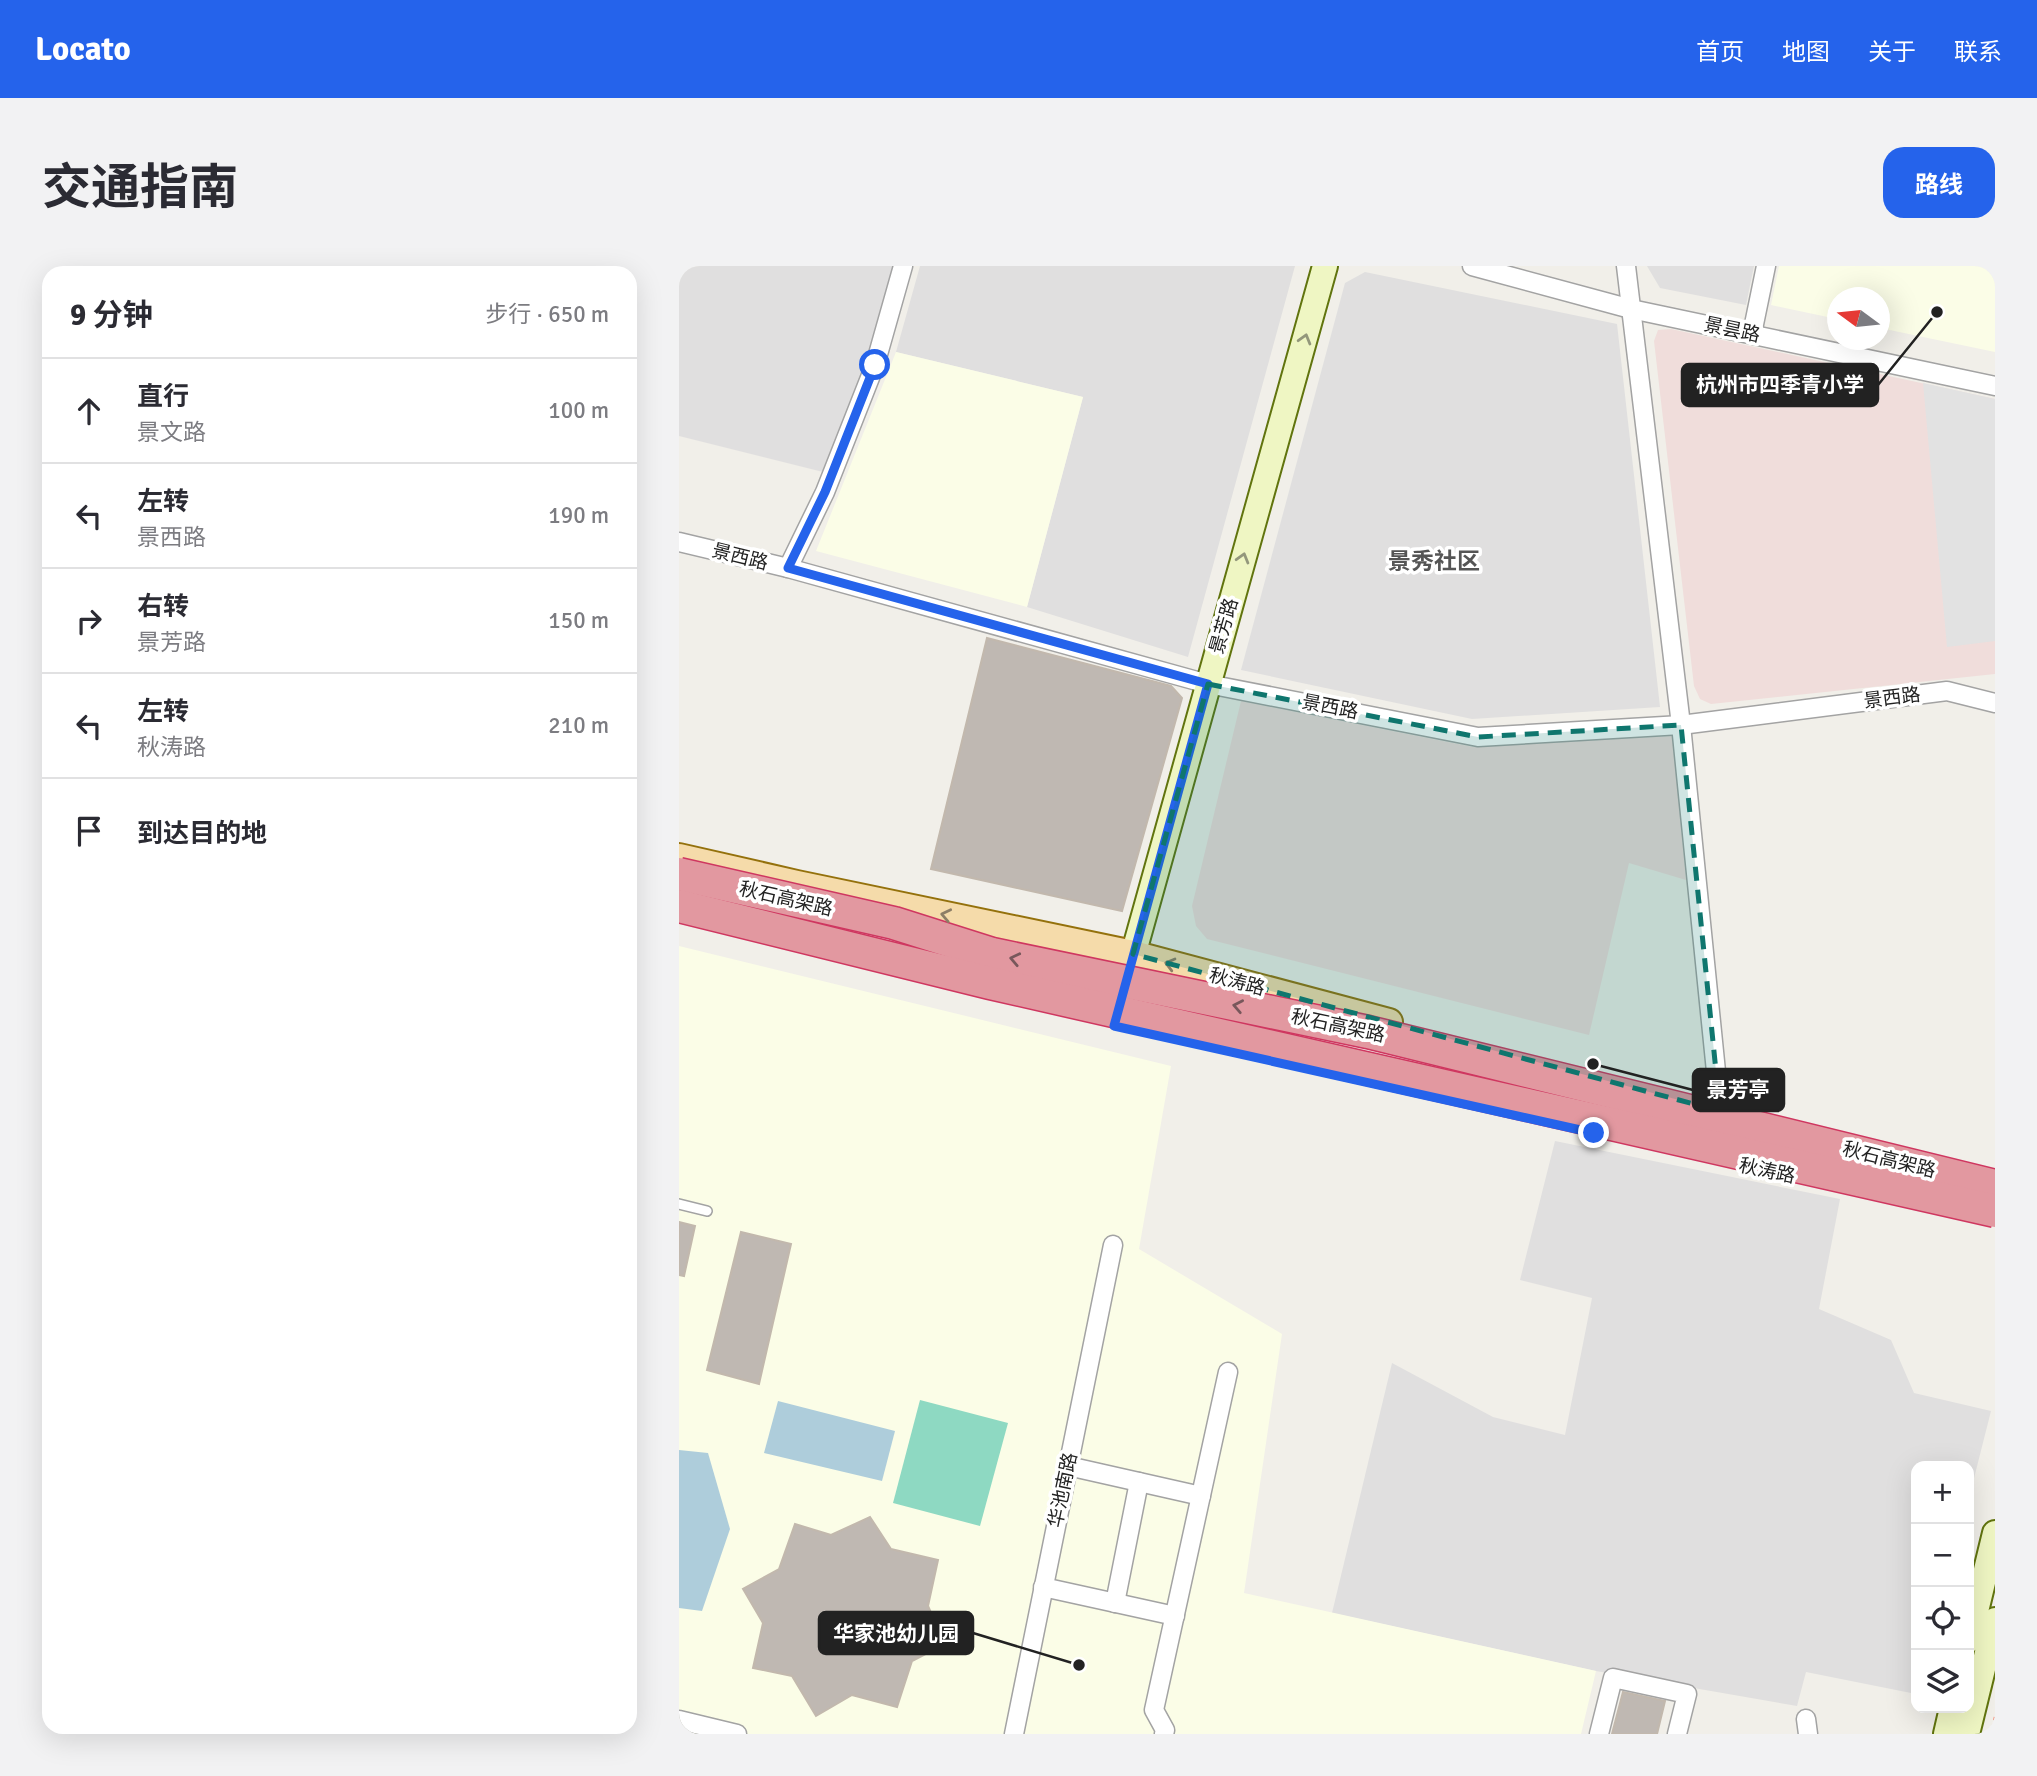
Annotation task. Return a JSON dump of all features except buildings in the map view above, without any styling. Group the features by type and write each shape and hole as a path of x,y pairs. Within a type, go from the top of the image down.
{"highway":[{"name":"秋石高架路","path":"679,874 894,923 992,954 1368,1032 1995,1186"},
{"name":"秋石高架路","path":"679,906 990,983 1995,1211"},
{"path":"1819,1172 1995,1223"}],"main road":[{"name":"秋涛路","path":"679,857 1133,954 1720,1111 1995,1176"},
{"name":"秋涛路","path":"679,920 1114,1026 1995,1223"}],"street":[{"path":"788,568 825,492 875,365 903,266"},
{"name":"景芳路","path":"1114,1026 1325,266"},
{"name":"景昙路","path":"1472,266 1631,309 1995,386"},
{"path":"1626,266 1681,725 1720,1111"},
{"path":"1752,334 1766,266"},
{"name":"景西路","path":"679,542 788,568 1208,684 1479,737 1681,725 1947,691 1995,704"},
{"name":"华池南路","path":"1014,1734 1113,1245"},
{"path":"1170,1733 1154,1710 1228,1372"},
{"path":"1068,1466 1201,1496"},
{"path":"1115,1603 1139,1482"},
{"path":"1974,1619 1995,1533"},
{"path":"1043,1587 1175,1616"},
{"path":"1967,1734 1995,1620"},
{"path":"1599,1734 1613,1678 1687,1694 1677,1734"},
{"path":"1946,1734 1951,1713"},
{"path":"679,1720 737,1734"}],"lane":[{"path":"679,1204 707,1211"}],"path":[{"path":"1991,1734 1995,1717"}],"highlighted area":[{"path":"1208,684 1478,737 1681,725 1720,1111 1591,1076 1133,954"}],"shaded area":[{"path":"679,266 895,266 868,358 823,472 679,436"},
{"path":"920,266 1295,266 1188,657 1027,607 1083,397 896,352"},
{"path":"1647,266 1754,266 1746,305 1660,288"},
{"path":"1779,266 1995,266 1995,352 1890,330 1890,287 1827,287 1827,317 1771,305"},
{"path":"1365,272 1617,324 1660,707 1472,719 1241,670 1345,283"},
{"path":"1671,329 1995,399 1995,674 1711,704 1700,699 1694,686 1654,341 1658,330"},
{"path":"896,352 1083,397 1027,607 816,551"},
{"path":"1923,383 1995,399 1995,641 1947,647"},
{"path":"1241,701 1473,747 1673,736 1686,880 1629,863 1589,1035 1207,939 1196,926 1192,906"},
{"path":"679,946 1171,1066 1139,1249 1282,1334 1244,1593 1596,1671 1581,1734 679,1734"},
{"path":"1555,1141 1840,1199 1819,1309 1891,1340 1914,1393 1991,1411 1974,1478 1974,1461 1911,1461 1911,1693 1806,1672 1797,1706 1596,1671 1332,1613 1392,1363 1493,1417 1565,1435 1592,1298 1520,1280"}],"green space":[{"path":"920,1400 1008,1423 980,1526 893,1503"}],"water":[{"path":"778,1401 895,1431 882,1481 764,1453"},
{"path":"679,1450 708,1453 730,1529 702,1611 679,1608"}],"place":[{"name":"杭州市四季青小学","path":"1937,312"},
{"name":"景芳亭","path":"1593,1064"},
{"name":"华家池幼儿园","path":"1079,1665"}],"district":[{"name":"景秀社区","path":"1434,561"}],"route":[{"path":"875,365 825,492 788,568 1208,684 1114,1026 1594,1133"}]}
